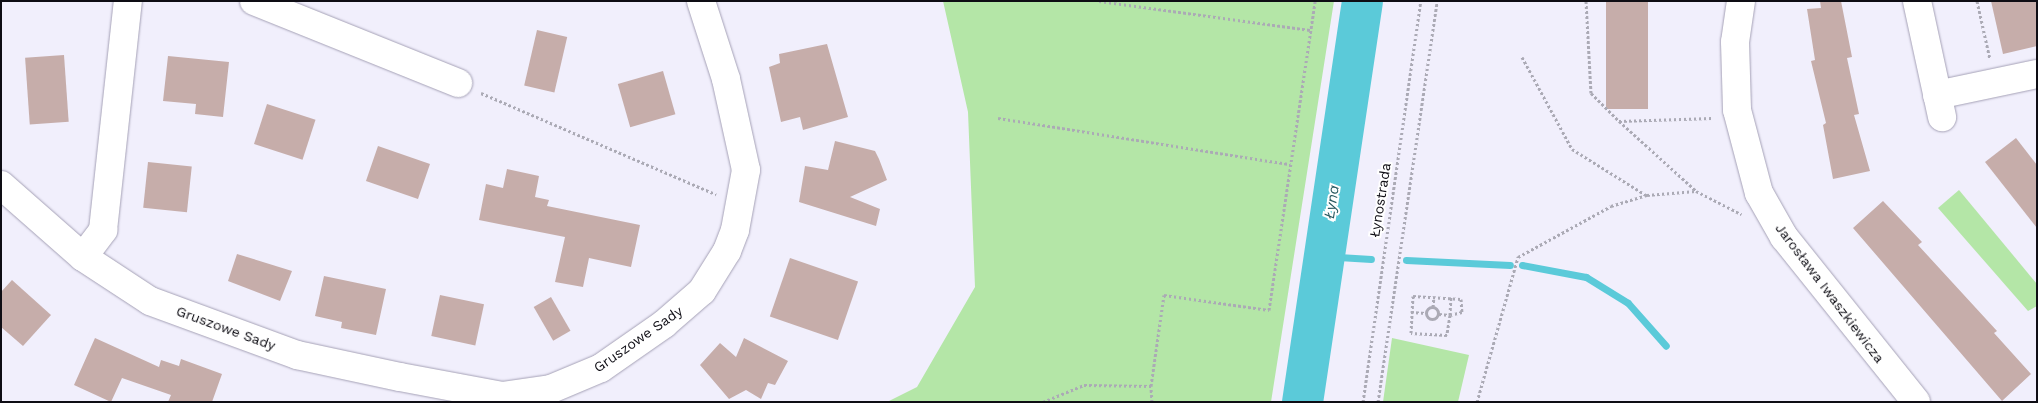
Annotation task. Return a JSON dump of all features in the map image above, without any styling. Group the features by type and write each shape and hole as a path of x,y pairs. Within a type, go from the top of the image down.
{"street":[{"path":"83,257 103,230 128,1"},
{"path":"254,1 458,83"},
{"name":"Gruszowe Sady","path":"1,185 83,257 150,300 297,354 502,396 551,389 601,368 664,324 702,291 727,251 742,205 746,170 740,133 701,1"},
{"name":"Jarosława Iwaszkiewicza","path":"1741,1 1735,42 1737,110 1746,154 1759,193 1784,237 1916,402"},
{"path":"1917,1 1940,106 2037,74"}],"path":[{"path":"1099,1 1310,30"},
{"path":"1152,402 1151,386 1164,295 1269,310 1315,1"},
{"name":"Łynostrada","path":"1363,402 1421,1"},
{"path":"1378,402 1437,1"},
{"path":"1586,1 1591,93 1696,191 1744,216"},
{"path":"1977,1 1992,67"},
{"path":"1522,57 1572,149 1647,195"},
{"path":"458,83 742,205"},
{"path":"998,118 1290,164"},
{"path":"1619,121 1712,118"},
{"path":"1478,402 1518,257 1611,206 1647,195 1696,191"},
{"path":"1433,307 1439,314 1450,315 1462,312 1461,299 1451,297 1413,296 1410,330 1414,335 1447,336 1450,315 1451,297"},
{"path":"1426,313 1433,307 1434,296"},
{"path":"1411,312 1426,313 1433,320 1439,314"},
{"path":"1043,402 1084,385 1151,386"}],"green space":[{"path":"943,1 1334,1 1271,402 887,402 917,387 975,287 968,112"},
{"path":"1959,190 2037,284 2037,306 2028,311 1938,208"},
{"path":"1392,338 1469,355 1458,402 1383,402"}],"building":[{"path":"1606,1 1648,1 1648,109 1606,109"},
{"path":"1820,1 1841,1 1852,57 1847,58 1859,114 1854,115 1870,171 1833,179 1823,125 1826,123 1811,61 1815,60 1807,9 1821,8"},
{"path":"1991,1 2037,1 2037,46 2003,54"},
{"path":"537,30 567,37 554,93 524,86"},
{"path":"827,44 848,117 803,130 800,117 781,122 769,67 780,63 779,54"},
{"path":"64,55 69,122 30,125 25,58"},
{"path":"168,56 229,62 223,117 195,114 196,104 163,101"},
{"path":"663,71 675,114 630,127 618,84"},
{"path":"267,104 316,120 303,160 254,144"},
{"path":"2016,138 2037,165 2037,228 1985,162"},
{"path":"835,141 875,151 879,159 887,180 850,197 880,209 876,226 799,202 805,166 828,170"},
{"path":"378,146 430,164 418,199 366,181"},
{"path":"148,162 192,167 187,212 143,208"},
{"path":"507,169 539,176 535,197 549,200 547,206 640,225 631,267 589,258 583,287 555,282 565,237 479,220 486,184 503,188"},
{"path":"1883,201 1922,242 1918,245 1997,331 1994,333 2031,374 2002,401 1853,228"},
{"path":"237,254 292,271 280,301 228,281"},
{"path":"790,258 858,281 838,340 770,317"},
{"path":"324,276 386,289 376,335 341,328 342,322 315,316"},
{"path":"12,280 51,315 23,346 1,327 1,292"},
{"path":"440,295 484,304 475,345 431,336"},
{"path":"551,297 570,331 553,341 534,307"},
{"path":"95,338 159,367 161,360 179,366 181,359 222,374 212,402 168,402 171,395 122,378 111,402 74,385"},
{"path":"744,338 788,361 775,385 768,383 761,399 746,390 729,399 700,365 720,343 736,357"}],"waterway":[{"name":"Łyna","path":"1302,402 1362,1"},
{"path":"1322,256 1371,259"},
{"path":"1406,260 1510,265"},
{"path":"1522,265 1586,277 1628,303 1666,346"}]}
